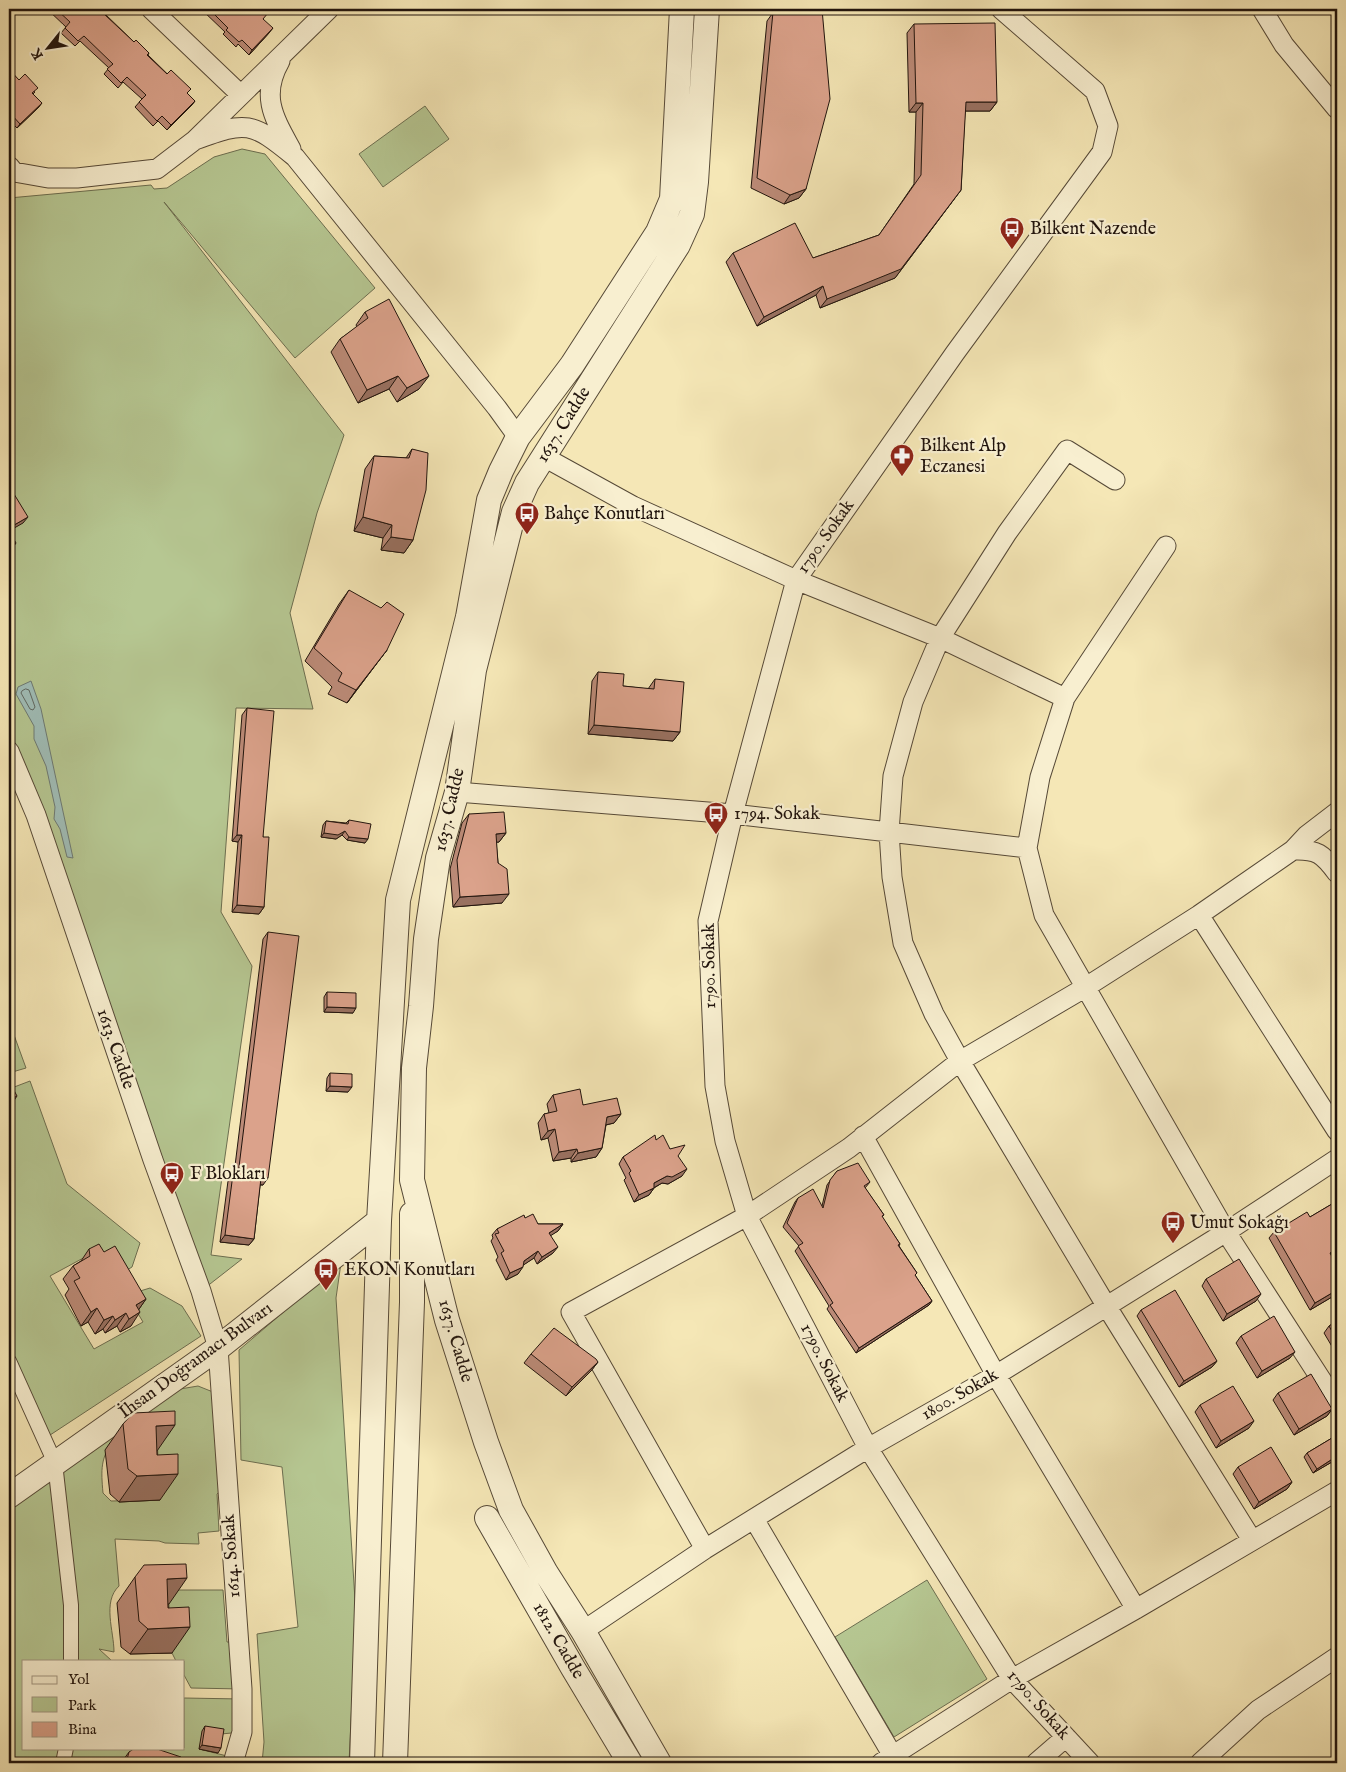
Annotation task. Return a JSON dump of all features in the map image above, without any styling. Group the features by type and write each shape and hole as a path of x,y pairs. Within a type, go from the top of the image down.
{"street":[{"path":"151,9 241,95"},
{"path":"11,170 48,178 77,178 157,169 195,140 329,9"},
{"name":"1637. Cadde","path":"362,1763 379,1221 398,900 468,617 489,500 518,437 572,365 658,232 672,199 682,9"},
{"name":"1637. Cadde","path":"583,1631 546,1573 511,1510 486,1442 447,1320 412,1180 414,1068 426,939 438,858 457,792 474,670 514,512 527,484 678,245 692,214 696,182 707,9"},
{"name":"1790. Sokak","path":"1001,9 1095,91 1108,126 1102,152 955,353 796,580 733,814 708,921 709,979 715,1086 725,1141 748,1216 868,1448 1012,1680 1090,1763"},
{"path":"1262,9 1284,45 1337,109"},
{"path":"283,55 272,74 269,94 274,117 295,157 497,408 518,437 544,457 633,506 796,580 940,638 1065,698"},
{"path":"195,140 233,127 251,127 270,136 295,157"},
{"path":"1115,480 1067,450 1007,533 940,638 913,702 893,776 889,832 892,878 903,943 934,1014 1106,1306 1252,1540"},
{"path":"1166,546 1065,698 1040,777 1027,848 1044,914 1226,1232 1337,1404"},
{"name":"1613. Cadde","path":"9,751 36,815 153,1160 201,1291 218,1348"},
{"path":"457,792 733,814 1027,848"},
{"path":"705,1549 572,1312 748,1216 849,1148 960,1061 1086,987 1199,915 1293,850 1307,835 1337,812"},
{"path":"1293,850 1309,850 1324,857 1337,873"},
{"path":"1199,915 1337,1131"},
{"path":"863,1136 996,1375 1136,1609"},
{"name":"1800. Sokak","path":"583,1631 705,1549 868,1448 996,1375 1226,1232 1337,1159"},
{"path":"395,1763 411,1312 412,1180"},
{"name":"İhsan Doğramacı Bulvarı","path":"9,1496 218,1348 379,1221"},
{"name":"1614. Sokak","path":"218,1348 242,1689 242,1732 233,1763"},
{"path":"9,1360 55,1463 71,1605 72,1660"},
{"path":"754,1519 887,1760 1012,1680 1337,1491"},
{"name":"1812. Cadde","path":"487,1518 630,1763"},
{"path":"560,1645 583,1631"},
{"name":"1812. Cadde","path":"583,1631 659,1763"},
{"path":"1200,1763 1258,1710 1337,1657"},
{"path":"1036,1763 1066,1737"},
{"path":"63,1763 66,1750"}],"green space":[{"path":"425,106 449,139 383,187 359,154"},
{"path":"242,149 265,154 375,288 295,358 164,202 344,435 317,513 290,613 313,709 236,708 221,912 252,966 211,1255 242,1259 201,1291 9,750 9,198 151,185 154,189 167,188 214,157"},
{"path":"14,1035 26,1068 9,1073 9,1037"},
{"path":"30,1081 67,1184 140,1243 132,1267 116,1277 100,1249 50,1276 94,1349 143,1322 127,1295 150,1288 182,1306 201,1336 44,1439 9,1360 9,1124 14,1120 9,1111 9,1089"},
{"path":"341,1263 336,1298 356,1616 349,1763 262,1763 264,1742 257,1634 298,1627 282,1467 241,1460 239,1350"},
{"path":"198,1386 213,1392 223,1488 217,1494 219,1531 198,1533 199,1544 115,1539 119,1586 111,1600 110,1608 114,1652 99,1649 111,1660 22,1660 22,1750 185,1750 185,1698 242,1699 242,1732 221,1734 199,1749 235,1758 233,1763 9,1763 9,1506 174,1390","holes":["157,1437 160,1500 111,1501 103,1493 102,1477 104,1458 115,1439"]},
{"path":"927,1580 987,1679 894,1737 835,1637"},
{"path":"168,1590 223,1590 227,1642 238,1642 242,1689 191,1688 185,1677 185,1660 176,1660 172,1653"}],"water":[{"path":"31,681 41,709 73,858 67,857 60,829 54,819 55,807 46,766 34,739 34,726 16,694 18,687"}],"building":[{"path":"56,9 104,9 106,11 104,14 134,42 136,40 149,53 147,55 167,74 171,70 191,89 187,93 195,101 171,125 162,116 157,121 139,102 146,95 127,77 121,83 107,69 113,64 84,36 78,41 65,28 70,22"},
{"path":"209,9 264,9 268,13 263,19 273,28 252,50 242,40 239,42 226,30 228,28"},
{"path":"778,9 822,9 830,99 806,189 790,195 757,178 773,12 778,12"},
{"path":"995,23 997,102 966,102 961,190 901,269 827,299 823,286 764,317 733,253 795,223 813,258 879,235 921,175 923,103 916,103 914,24"},
{"path":"9,69 19,80 25,74 38,88 32,93 42,103 20,124 11,114 9,115"},
{"path":"389,299 429,376 407,388 398,376 367,390 340,339 368,318 365,312"},
{"path":"412,449 428,453 426,490 413,540 391,537 392,525 363,517 374,456 409,458"},
{"path":"14,494 28,517 9,528 9,498"},
{"path":"9,531 16,543 9,548"},
{"path":"349,590 381,608 387,602 404,614 387,650 356,690 338,681 342,673 314,648"},
{"path":"598,672 624,674 623,686 654,689 655,679 684,682 680,732 594,725"},
{"path":"247,708 274,711 263,837 269,837 264,907 237,905 242,835 237,835"},
{"path":"504,812 506,833 496,834 498,863 507,869 509,894 460,897 457,860 469,814"},
{"path":"349,820 371,824 368,839 349,837 345,831 338,835 324,833 326,821 348,824"},
{"path":"268,932 299,936 268,1178 261,1178 254,1239 225,1235 233,1174 238,1175"},
{"path":"327,992 356,993 356,1008 327,1007"},
{"path":"330,1073 352,1074 352,1087 330,1086"},
{"path":"9,1081 17,1096 9,1100"},
{"path":"580,1089 583,1105 617,1098 621,1114 607,1117 602,1148 578,1153 577,1149 559,1152 555,1129 548,1131 544,1114 557,1111 553,1095"},
{"path":"655,1135 656,1140 663,1135 670,1149 685,1145 678,1156 687,1169 672,1177 667,1176 654,1183 654,1188 639,1195 629,1173 631,1171 623,1157"},
{"path":"858,1163 870,1182 864,1186 884,1215 882,1216 900,1244 898,1245 917,1273 915,1275 932,1301 859,1348 830,1305 833,1303 798,1246 803,1243 787,1223 798,1198 813,1189 823,1208 830,1180 837,1171"},
{"path":"1337,1201 1337,1249 1330,1253 1337,1266 1337,1290 1315,1303 1274,1232 1307,1212 1310,1217"},
{"path":"533,1214 538,1224 563,1224 549,1233 558,1247 542,1257 538,1251 524,1261 523,1267 510,1273 501,1253 504,1251 495,1234 499,1233 497,1229 524,1215 525,1218"},
{"path":"99,1244 104,1252 115,1246 146,1299 136,1305 140,1312 129,1319 126,1313 115,1320 113,1316 104,1320 97,1308 91,1312 74,1281 80,1278 73,1266 90,1256 89,1249"},
{"path":"1239,1259 1261,1294 1227,1314 1206,1279"},
{"path":"1175,1290 1217,1361 1184,1381 1141,1310"},
{"path":"1274,1316 1295,1352 1262,1371 1241,1336"},
{"path":"1337,1321 1337,1340 1329,1326"},
{"path":"554,1328 598,1362 572,1387 531,1354"},
{"path":"1311,1374 1332,1409 1299,1429 1278,1393"},
{"path":"1233,1386 1254,1421 1221,1441 1200,1405"},
{"path":"175,1411 175,1425 156,1426 157,1455 178,1454 178,1474 137,1476 128,1469 123,1424 133,1413"},
{"path":"1337,1435 1337,1456 1317,1469 1307,1453"},
{"path":"1271,1447 1292,1482 1259,1502 1238,1467"},
{"path":"186,1564 187,1578 167,1579 168,1608 189,1607 190,1627 148,1629 139,1621 135,1577 144,1565"},
{"path":"205,1726 224,1729 221,1748 202,1745"},
{"path":"132,1750 160,1750 181,1757 179,1763 126,1763 129,1752"}],"place":[{"name":"Bilkent Nazende","path":"1012,250"},
{"name":"Bilkent Alp Eczanesi","path":"902,477"},
{"name":"Bahçe Konutları","path":"527,535"},
{"name":"1794. Sokak","path":"716,835"},
{"name":"F Blokları","path":"172,1195"},
{"name":"Umut Sokağı","path":"1173,1244"},
{"name":"EKON Konutları","path":"326,1291"}]}
